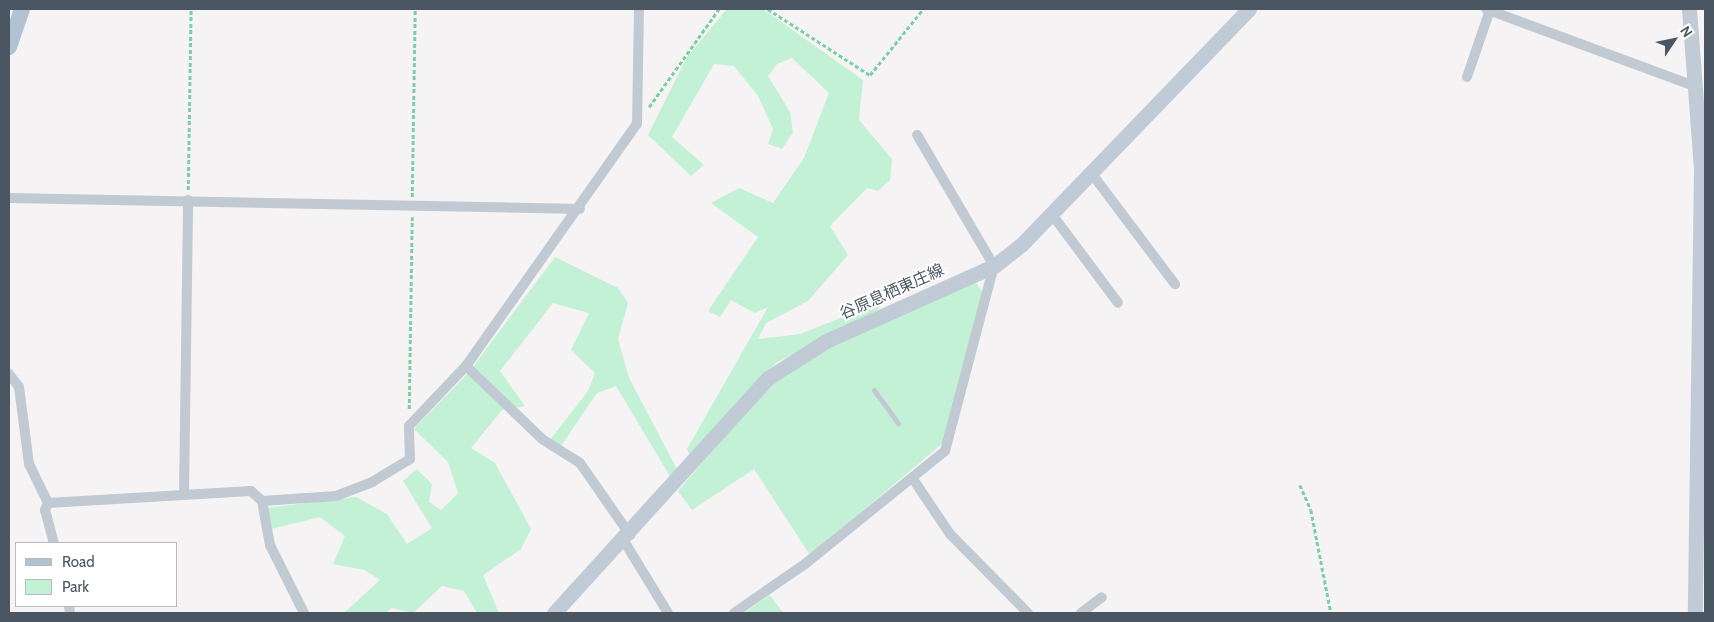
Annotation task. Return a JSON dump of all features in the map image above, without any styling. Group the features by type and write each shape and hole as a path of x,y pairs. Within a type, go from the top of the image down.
{"main road":[{"path":"9,47 22,9"},
{"name":"谷原息栖東庄線","path":"554,613 627,538 746,400 787,362 994,266 1092,174 1249,9"},
{"path":"1689,9 1697,87 1701,169 1703,419 1695,613"}],"street":[{"path":"262,501 336,496 372,482 410,459 409,426 466,366 580,209 637,124 639,9"},
{"path":"1467,77 1488,10 1697,87"},
{"path":"734,613 913,479 945,451 994,266 917,135"},
{"path":"1092,174 1175,284"},
{"path":"9,198 580,209"},
{"path":"184,495 188,200"},
{"path":"1051,213 1118,303"},
{"path":"466,366 542,438 580,463 627,538 668,613"},
{"path":"9,374 19,387 29,464 48,503 45,510 54,542"},
{"path":"913,479 950,534 1028,613"},
{"path":"48,503 251,491 262,501 270,544 304,613"},
{"path":"1080,613 1102,597"}],"lane":[{"path":"874,390 898,423"}],"path":[{"path":"188,200 191,9"},
{"path":"409,426 415,9"},
{"path":"637,124 720,9"},
{"path":"768,9 870,75 922,9"},
{"path":"1300,485 1311,510 1331,613"}],"green space":[{"path":"727,9 763,9 863,80 859,120 892,159 890,180 878,191 867,188 830,226 848,255 808,301 766,323 758,339 800,334 884,301 876,312 776,363 690,456 687,449 768,307 755,313 731,300 720,317 708,311 758,237 711,203 739,188 773,203 804,158 829,93 792,58 777,64 768,76 790,112 793,132 782,149 768,144 773,129 758,96 734,66 714,64 672,137 704,165 691,176 648,135 687,57"},
{"path":"555,257 618,288 628,303 618,339 629,378 678,471 671,478 616,386 597,393 561,446 550,440 588,391 595,373 571,350 589,313 553,303 500,371 525,406 502,410 471,448 495,463 531,529 521,549 483,575 499,613 477,613 464,591 442,586 413,613 392,608 386,613 344,613 380,580 365,570 333,564 345,536 320,517 271,529 266,508 356,497 387,514 407,544 432,528 403,481 417,469 432,484 429,502 441,510 458,493 448,462 414,429 469,372"},
{"path":"975,281 983,293 943,443 810,555 754,469 692,510 678,491 771,383 831,344"},
{"path":"770,595 783,613 744,613"}]}
